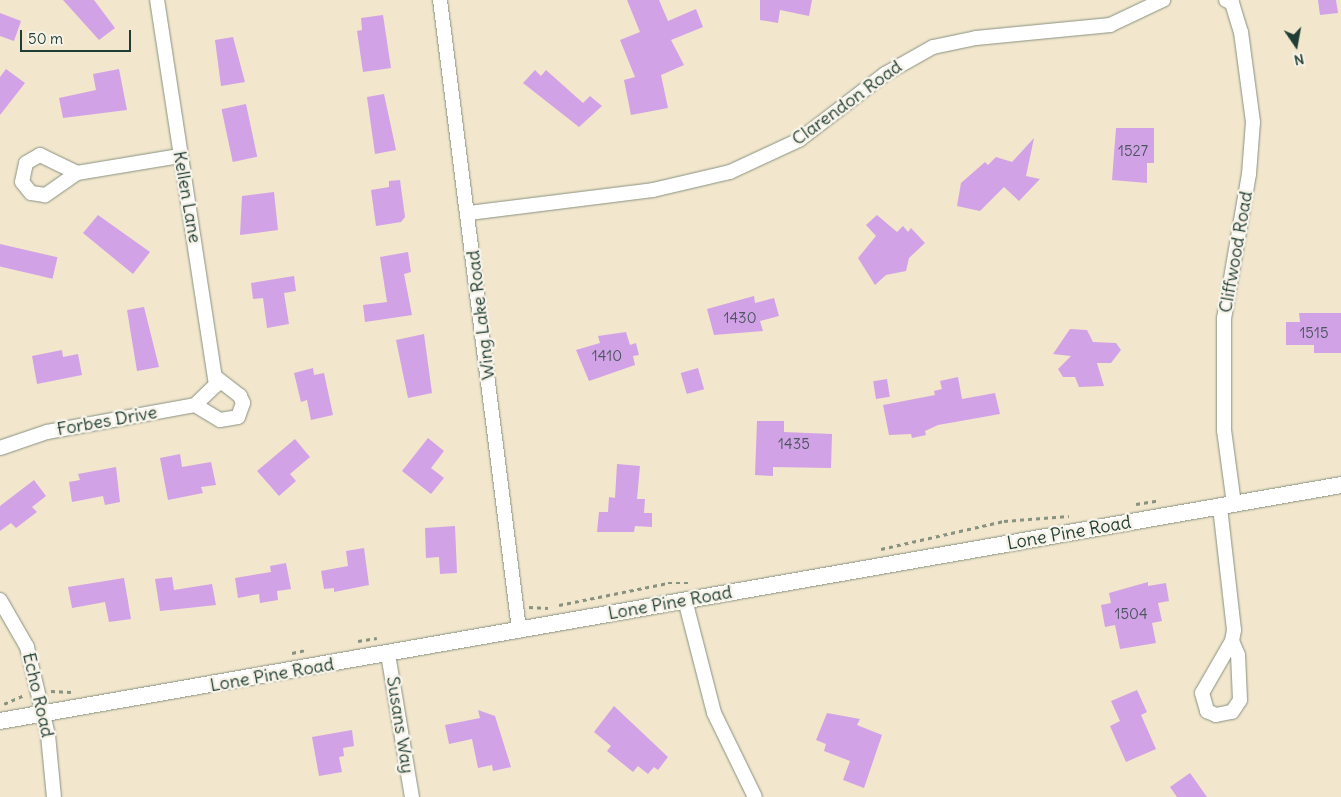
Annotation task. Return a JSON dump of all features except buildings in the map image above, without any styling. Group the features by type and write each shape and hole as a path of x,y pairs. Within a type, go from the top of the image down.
{"street":[{"name":"Kellen Lane","path":"157,0 180,156 217,378"},
{"name":"Wing Lake Road","path":"440,0 469,213 519,630"},
{"name":"Clarendon Road","path":"469,213 653,190 730,172 799,140 885,74 934,47 976,38 1110,26 1163,0"},
{"name":"Cliffwood Road","path":"1230,1 1250,81 1253,122 1249,174 1224,318 1224,430 1232,641 1240,700 1232,712 1216,715 1207,710 1202,692 1232,641"},
{"path":"77,173 180,156"},
{"path":"217,378 240,396 243,403 238,417 220,420 195,406 211,392 217,378"},
{"name":"Forbes Drive","path":"0,448 47,432 195,406"},
{"name":"Lone Pine Road","path":"0,721 1341,485"},
{"name":"Echo Road","path":"0,600 27,647 43,714 54,797"},
{"path":"685,600 714,713 755,797"},
{"name":"Susans Way","path":"388,654 412,797"}],"path":[{"path":"1130,506 1164,501"},
{"path":"887,547 1004,521 1079,514"},
{"path":"0,706 23,695"}]}
